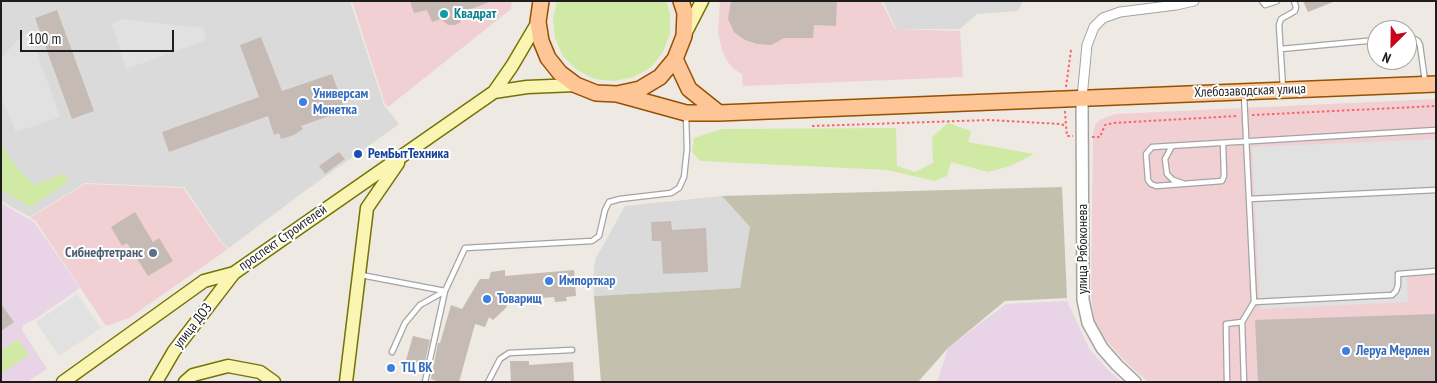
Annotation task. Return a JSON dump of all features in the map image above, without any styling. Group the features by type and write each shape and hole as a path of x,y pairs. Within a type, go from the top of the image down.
{"main road":[{"path":"541,1 538,22 541,41 548,58 560,74 576,85 596,93 617,94 686,113 719,113"},
{"path":"681,1 685,14 684,36"},
{"path":"617,94 640,89 660,77 675,59 684,36 702,1"},
{"path":"494,92 538,22"},
{"path":"675,59 690,89 719,113"},
{"name":"Хлебозаводская улица","path":"719,113 782,112 1065,98 1430,84"},
{"path":"494,92 527,87 576,85"},
{"name":"проспект Строителей","path":"63,382 204,281 234,273 494,92"},
{"path":"346,382 367,208 402,157"},
{"name":"улица ДОЗ","path":"156,382 174,351 234,273"},
{"path":"185,382 193,375 228,366 260,372 274,382"}],"street":[{"path":"1082,98 1087,45 1094,26 1103,18 1120,12 1176,6 1194,1"},
{"name":"улица Рябоконева","path":"1082,98 1083,300 1088,324 1102,348 1117,366 1135,382"}],"lane":[{"path":"1262,1 1265,5 1277,1"},
{"path":"1284,89 1278,25 1281,19 1295,12 1294,1"},
{"path":"1417,40 1420,45 1430,84"},
{"path":"1280,49 1367,41"},
{"path":"1244,91 1254,302 1242,322 1244,382"},
{"path":"425,382 445,290 465,248 592,241 599,236 605,210 609,202 671,193 679,188 684,177 687,149 686,113"},
{"path":"1222,143 1224,176 1222,180 1156,186 1148,180 1146,154 1152,147 1436,130"},
{"path":"1172,146 1165,159 1167,174 1173,180 1185,184"},
{"path":"1249,199 1436,190"},
{"path":"1254,302 1392,295 1396,292 1398,274 1436,271"},
{"path":"359,274 445,290"},
{"path":"392,352 404,323 420,306 445,290"},
{"path":"1227,382 1226,324 1242,322"},
{"path":"488,382 500,359 509,353 572,350"}],"path":[{"path":"812,126 989,120 1061,124 1066,126 1067,136 1100,137 1105,125 1113,123 1436,106"}],"shaded area":[{"path":"1,1 350,1 384,105 399,124 229,248 223,244 184,187 85,183 30,217 1,201"},
{"path":"352,1 512,1 511,9 388,107 385,104"},
{"path":"720,1 881,1 895,29 960,31 963,77 743,86 742,74 735,70 727,61 722,50 718,33"},
{"path":"883,1 1023,1 1018,11 977,14 960,29 896,29"},
{"path":"121,19 203,28 206,40 126,69 112,24"},
{"path":"29,30 60,117 16,132 1,98 1,59 17,40"},
{"path":"1436,99 1436,382 1148,382 1100,334 1094,320 1091,295 1093,133 1095,125 1099,120 1115,114"},
{"path":"1436,139 1436,275 1407,277 1408,302 1260,309 1252,147"},
{"path":"85,184 183,188 222,244 228,249 129,318 106,326 35,220 30,218"},
{"path":"1062,187 1067,298 1005,301 948,348 918,382 601,382 594,296 740,288 750,227 722,196"},
{"path":"722,196 750,227 740,288 594,296 595,260 625,206"},
{"path":"1,203 34,222 80,288 37,318 23,325 22,330 47,369 27,382 1,382"},
{"path":"77,294 101,328 59,356 36,322"},
{"path":"1067,301 1090,350 1122,382 937,382 948,348 1006,304"}],"green space":[{"path":"557,1 666,1 670,13 670,33 663,52 651,67 634,77 614,81 595,79 577,70 563,56 555,38 553,19"},
{"path":"948,123 971,131 968,142 1034,154 1010,166 988,172 951,162 947,176 935,181 887,170 700,161 692,152 694,138 722,129 896,128 897,166 915,172 933,163 932,137"},
{"path":"1,143 16,167 34,185 63,174 69,181 31,207 1,190"},
{"path":"18,339 29,355 1,374 1,350"}],"building":[{"name":"Квадрат","path":"410,1 490,2 457,14 461,22 455,25 448,25 441,19 432,22 427,10 414,13"},
{"path":"731,1 837,1 836,26 814,25 813,38 784,38 771,45 757,44 745,40 734,32 728,19"},
{"path":"1303,1 1333,1 1333,2 1308,12"},
{"path":"57,10 94,111 72,119 35,18"},
{"path":"261,37 282,91 332,74 344,107 337,113 301,126 303,129 294,135 281,139 279,133 274,135 268,116 169,152 162,132 259,97 240,45"},
{"path":"339,152 345,159 325,174 319,166"},
{"path":"135,212 153,242 159,238 173,261 148,276 127,243 122,246 111,227"},
{"path":"671,221 672,230 706,228 708,272 663,274 661,241 652,241 651,222"},
{"path":"505,270 505,276 574,270 576,296 566,297 567,301 555,302 554,297 506,301 507,307 493,320 489,317 485,327 475,324 459,382 440,382 431,379 438,343 440,343 451,305 462,309 480,279 489,279 491,272"},
{"path":"1,304 14,322 1,331"},
{"name":"Леруа Мерлен","path":"1436,314 1436,382 1258,382 1255,320"},
{"path":"413,336 430,340 424,366 406,360"},
{"path":"510,361 529,361 529,365 573,362 574,382 511,382"}],"place":[{"name":"Квадрат","path":"444,14"},
{"name":"Универсам Монетка","path":"303,102"},
{"name":"РемБытТехника","path":"358,154"},
{"name":"Сибнефтетранс","path":"153,253"},
{"name":"Импорткар","path":"549,281"},
{"name":"Товарищ","path":"487,299"},
{"name":"Леруа Мерлен","path":"1346,351"},
{"name":"ТЦ ВК","path":"391,368"}]}
